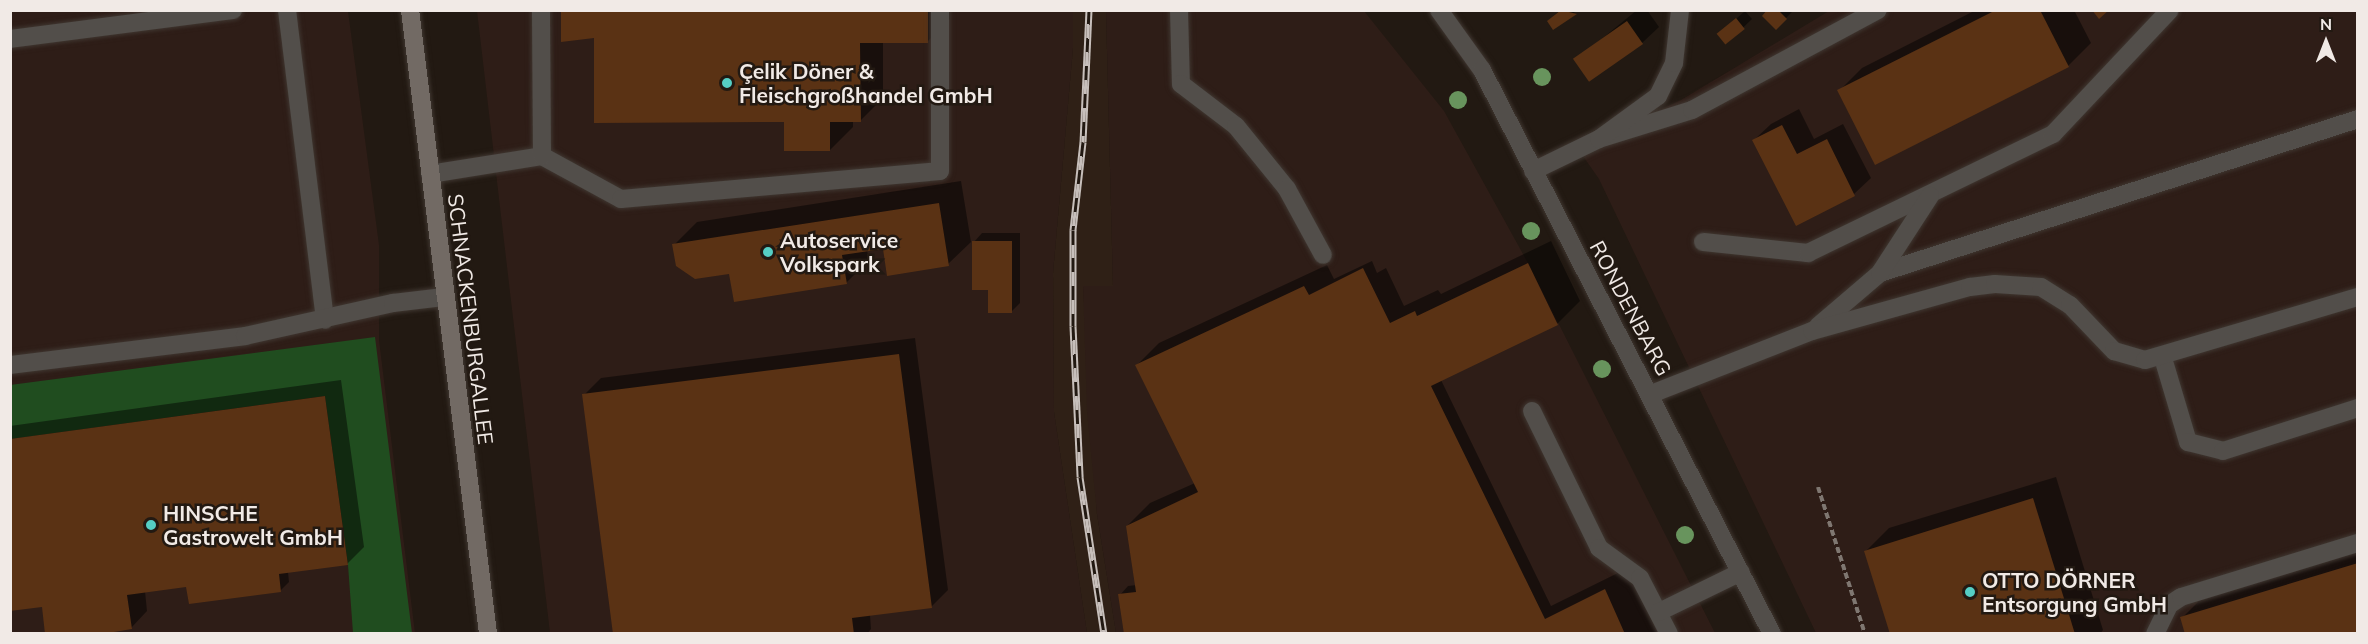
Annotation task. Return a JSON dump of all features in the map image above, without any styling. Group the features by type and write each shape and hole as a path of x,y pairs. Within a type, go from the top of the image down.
{"main road":[{"name":"SCHNACKENBURGALLEE","path":"410,10 444,297 488,633"}],"street":[{"path":"10,39 233,10"},
{"path":"287,10 325,320"},
{"path":"541,10 542,156"},
{"path":"430,174 542,156 621,199 940,171 940,10"},
{"path":"1179,10 1181,84 1236,126 1287,189 1323,255"},
{"name":"RONDENBARG","path":"1439,10 1482,70 1651,394 1772,633"},
{"path":"1599,139 1658,96 1674,63 1680,10"},
{"path":"1533,171 1599,139 1692,110 1878,10"},
{"path":"1702,242 1808,253 2053,135 2170,10"},
{"path":"1880,273 2358,119"},
{"path":"1812,331 1880,273 1931,194"},
{"path":"1651,394 1812,331 1970,287 2023,285 2055,294 2114,351 2145,360 2163,358 2358,297"},
{"path":"10,365 245,336 393,303 444,297"},
{"path":"2163,358 2188,441 2223,451 2358,408"},
{"path":"1532,411 1599,548 1640,578 1669,633"},
{"path":"2156,633 2169,605 2181,597 2358,543"},
{"path":"1659,612 1742,572"}],"path":[{"path":"1818,487 1865,633"}],"shaded area":[{"path":"10,11 348,11 379,245 379,340 415,633 11,633"},
{"path":"477,11 1073,11 1073,48 1053,273 1054,412 1087,633 550,633"},
{"path":"1073,11 1106,11 1113,286 1083,286 1097,514 1116,633 1087,633 1054,412 1053,273 1073,48"},
{"path":"1106,11 1364,11 1444,111 1528,263 1715,633 1116,633 1097,514 1087,412 1083,286 1113,286"},
{"path":"1829,11 2357,11 2357,633 1816,633 1599,179 1578,149 1681,100"}],"green space":[{"path":"375,337 412,633 353,633 348,565 325,396 11,439 10,385"}],"building":[{"name":"Çelik Döner & Fleischgroßhandel GmbH","path":"561,10 928,10 928,43 860,43 861,122 830,122 830,151 784,151 784,122 594,123 594,38 561,42"},
{"path":"1561,10 1577,14 1553,30 1547,21"},
{"path":"1767,10 1778,10 1787,19 1776,30 1762,16"},
{"path":"1996,10 2040,10 2069,67 1875,165 1837,90"},
{"path":"2092,10 2109,10 2099,19"},
{"path":"1736,18 1745,29 1725,45 1717,34"},
{"path":"1627,21 1643,44 1589,82 1573,59"},
{"path":"1782,125 1797,154 1827,139 1855,196 1796,226 1752,140"},
{"name":"Autoservice Volkspark","path":"939,203 949,266 887,276 883,249 842,255 847,284 734,302 729,274 695,279 676,266 672,244"},
{"path":"972,241 1012,241 1012,313 988,313 988,290 972,290"},
{"path":"1528,263 1558,325 1431,386 1545,619 1605,589 1625,634 1124,634 1118,594 1136,592 1126,526 1198,492 1135,365 1304,286 1309,295 1363,268 1390,323 1415,311 1417,316"},
{"path":"899,354 932,608 852,618 854,634 613,634 582,394"},
{"path":"325,396 348,565 279,574 281,592 189,604 186,587 127,595 132,629 102,634 45,634 42,607 10,611 10,439"},
{"name":"OTTO DÖRNER Entsorgung GmbH","path":"2033,498 2075,634 1890,634 1864,551"},
{"path":"2358,563 2358,634 2185,634 2180,617"}],"railway":[{"path":"1089,10 1083,142 1073,230 1073,326 1080,477 1104,634"}],"place":[{"name":"Çelik Döner & Fleischgroßhandel GmbH","path":"727,83"},
{"name":"Autoservice Volkspark","path":"768,252"},
{"name":"HINSCHE Gastrowelt GmbH","path":"151,525"},
{"name":"OTTO DÖRNER Entsorgung GmbH","path":"1970,592"}]}
